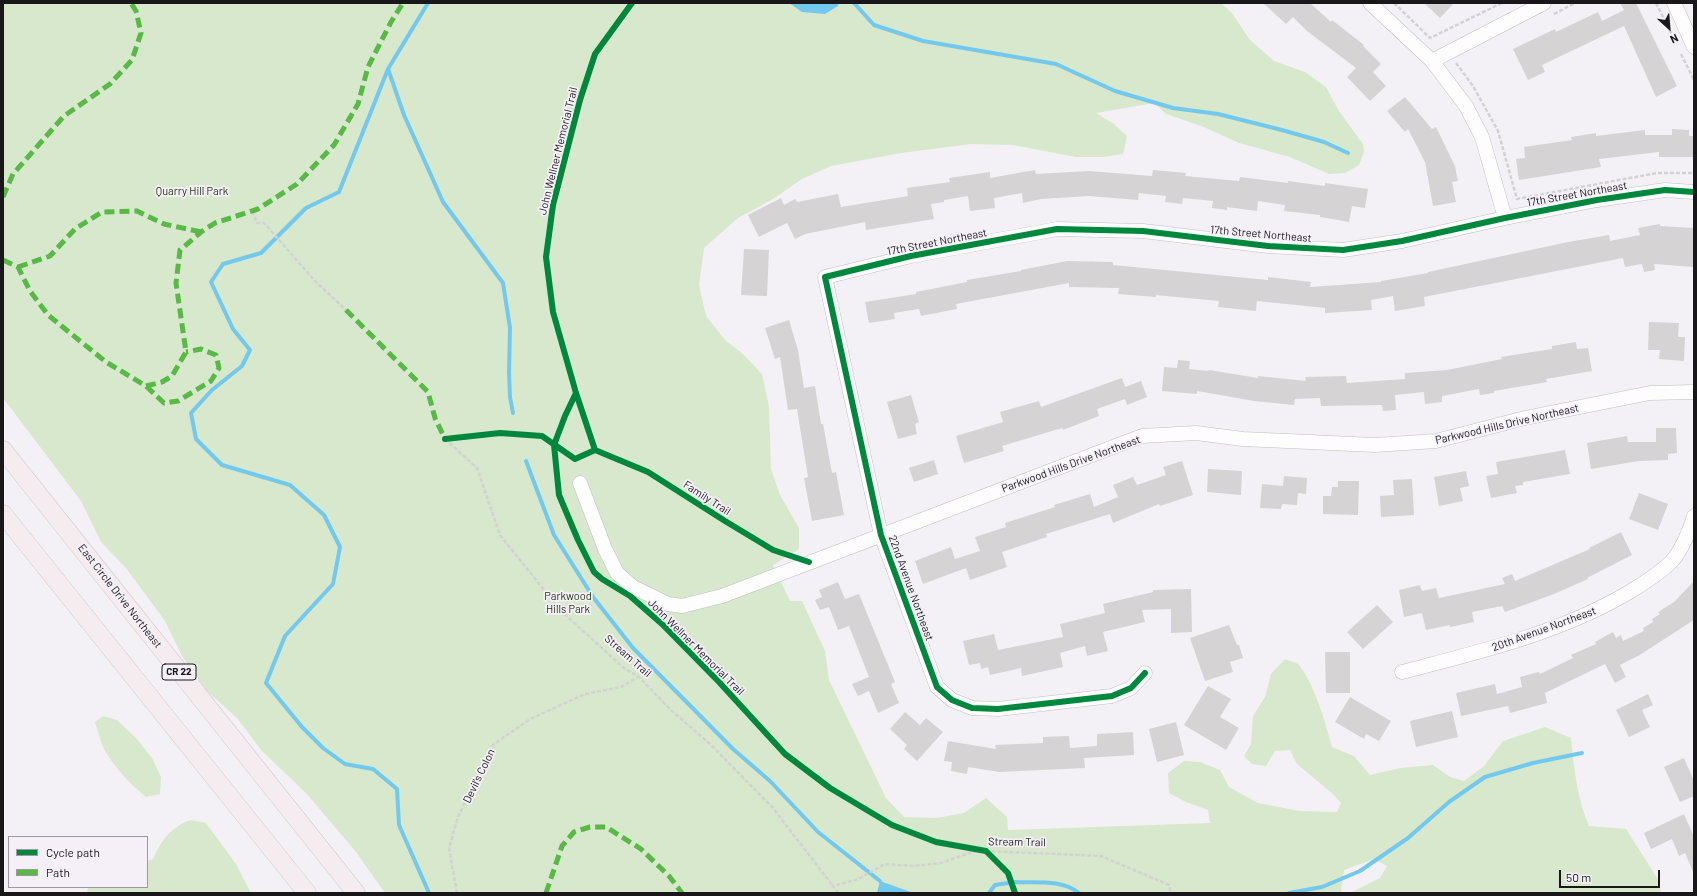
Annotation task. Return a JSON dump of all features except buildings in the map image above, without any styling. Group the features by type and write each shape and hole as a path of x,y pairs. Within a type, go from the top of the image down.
{"main road":[{"name":"East Circle Drive Northeast","path":"3,450 356,893"},
{"path":"3,514 307,893"}],"street":[{"path":"1370,3 1432,61 1466,106 1482,137 1505,218"},
{"path":"1432,61 1544,3"},
{"path":"1674,3 1694,47"},
{"name":"17th Street Northeast","path":"825,277 911,256 1057,228 1142,231 1268,246 1343,250 1402,242 1505,218 1597,200 1665,190 1694,192"},
{"name":"22nd Avenue Northeast","path":"825,277 881,535 937,687 952,700 972,708 998,709 1112,696 1131,688 1145,673"},
{"name":"Parkwood Hills Drive Northeast","path":"580,483 605,549 617,573 633,587 668,604 682,606 722,596 1142,436 1196,433 1243,439 1375,446 1436,441 1525,418 1650,393 1694,392"},
{"name":"20th Avenue Northeast","path":"1402,672 1500,646 1549,630 1604,606 1646,582 1672,562 1690,531 1694,516"}],"path":[{"path":"1394,3 1430,38 1502,3"},
{"path":"1547,17 1575,3"},
{"path":"1463,60 1456,64 1473,86 1498,131 1517,199 1657,173 1694,173"},
{"path":"252,211 257,223 264,223 316,282 346,310"},
{"path":"965,847 986,851 992,857"}],"green space":[{"path":"3,3 1221,3 1232,13 1250,40 1274,61 1305,72 1326,87 1339,111 1363,144 1364,152 1359,165 1345,173 1329,174 1290,157 1239,143 1204,127 1166,114 1154,103 1096,113 1114,124 1127,136 1123,154 1103,157 1076,157 1013,145 971,144 901,153 831,166 802,179 773,199 738,218 704,248 699,285 706,316 726,341 743,354 762,374 769,406 771,469 780,495 799,528 799,549 773,565 790,601 802,601 825,651 829,680 886,798 904,817 936,818 964,813 986,798 1007,817 1008,830 1210,823 1208,810 1186,802 1169,793 1168,773 1184,761 1200,762 1220,770 1229,787 1258,803 1299,811 1337,812 1341,803 1333,794 1297,764 1290,750 1275,751 1266,766 1252,764 1244,756 1251,744 1253,716 1265,697 1271,674 1285,659 1299,665 1305,673 1315,693 1332,747 1354,756 1370,775 1400,768 1433,765 1450,777 1464,781 1484,766 1503,741 1545,727 1571,738 1579,794 1589,826 1626,829 1659,881 1661,893 1350,893 1380,878 1387,866 1374,859 1344,870 1341,893 385,893 356,852 307,794 262,751 237,718 207,691 182,656 165,621 126,568 101,542 81,501 3,398"},
{"path":"103,716 117,720 136,738 152,758 161,777 160,794 146,797 129,781 108,756 95,722"},
{"path":"190,820 206,823 236,864 251,893 87,893 88,888 148,888 148,861 153,859 159,846 167,835 183,823"}],"water":[{"path":"789,3 839,3 838,6 825,14 802,12"},
{"path":"880,881 908,891 913,893 877,893"}],"waterway":[{"path":"428,3 388,69 339,192 306,208 261,253 223,264 211,282 233,329 250,350 242,366 212,390 191,413 196,439 222,465 290,485 324,515 340,547 333,584 285,636 266,683 302,727 323,748 345,764 373,769 397,789 399,825 429,893"},
{"path":"854,3 874,25 923,41 1056,64 1115,91 1173,108 1218,114 1282,130 1324,142 1348,153"},
{"path":"388,69 404,115 443,202 503,283 510,328 509,373 510,397 513,413"},
{"path":"526,461 554,535 593,597 633,648 733,749 770,781 818,832 880,881"},
{"path":"1289,893 1322,887 1360,871 1408,838 1449,802 1485,777 1533,763 1582,753"},
{"path":"1015,882 1057,884 1079,893"},
{"path":"989,893 995,885 1008,883"}],"marked path":[{"path":"3,197 13,174 64,116 110,84 132,60 141,33 136,11 131,3"},
{"path":"146,386 162,382 172,376 186,352 176,283 180,250 201,232 215,223 258,209 297,184 334,145 358,104 368,67 391,22 403,3"},
{"path":"18,267 50,256 75,229 102,212 137,211 164,224 201,232"},
{"path":"3,260 18,267 30,291 48,315 106,362 146,386 164,403 178,401 211,381 219,368 216,355 201,349 186,352"},
{"path":"346,310 428,392 435,418 445,439"},
{"path":"546,893 562,846 574,832 590,827 606,827 641,849 669,876 682,893"}],"cycle path":[{"name":"John Wellner Memorial Trail","path":"595,450 576,393 553,312 546,257 553,205 580,100 595,54 632,3"},
{"path":"1145,673 1131,688 1112,696 998,709 972,708 952,700 937,687 881,535 825,277 911,256 1057,229 1143,231 1268,246 1343,250 1402,241 1505,218 1597,200 1665,190 1694,192"},
{"name":"John Wellner Memorial Trail","path":"576,393 554,445 559,495 578,540 594,572 602,579 630,596 662,624 719,682 785,754 830,788 892,825 936,842 986,851 1008,873 1015,893"},
{"name":"Family Trail","path":"445,439 500,433 542,436 575,459 595,450 648,472 773,550 809,562"}],"park label":[{"name":"Quarry Hill Park","path":"192,191"},
{"name":"Parkwood Hills Park","path":"568,602"}]}
